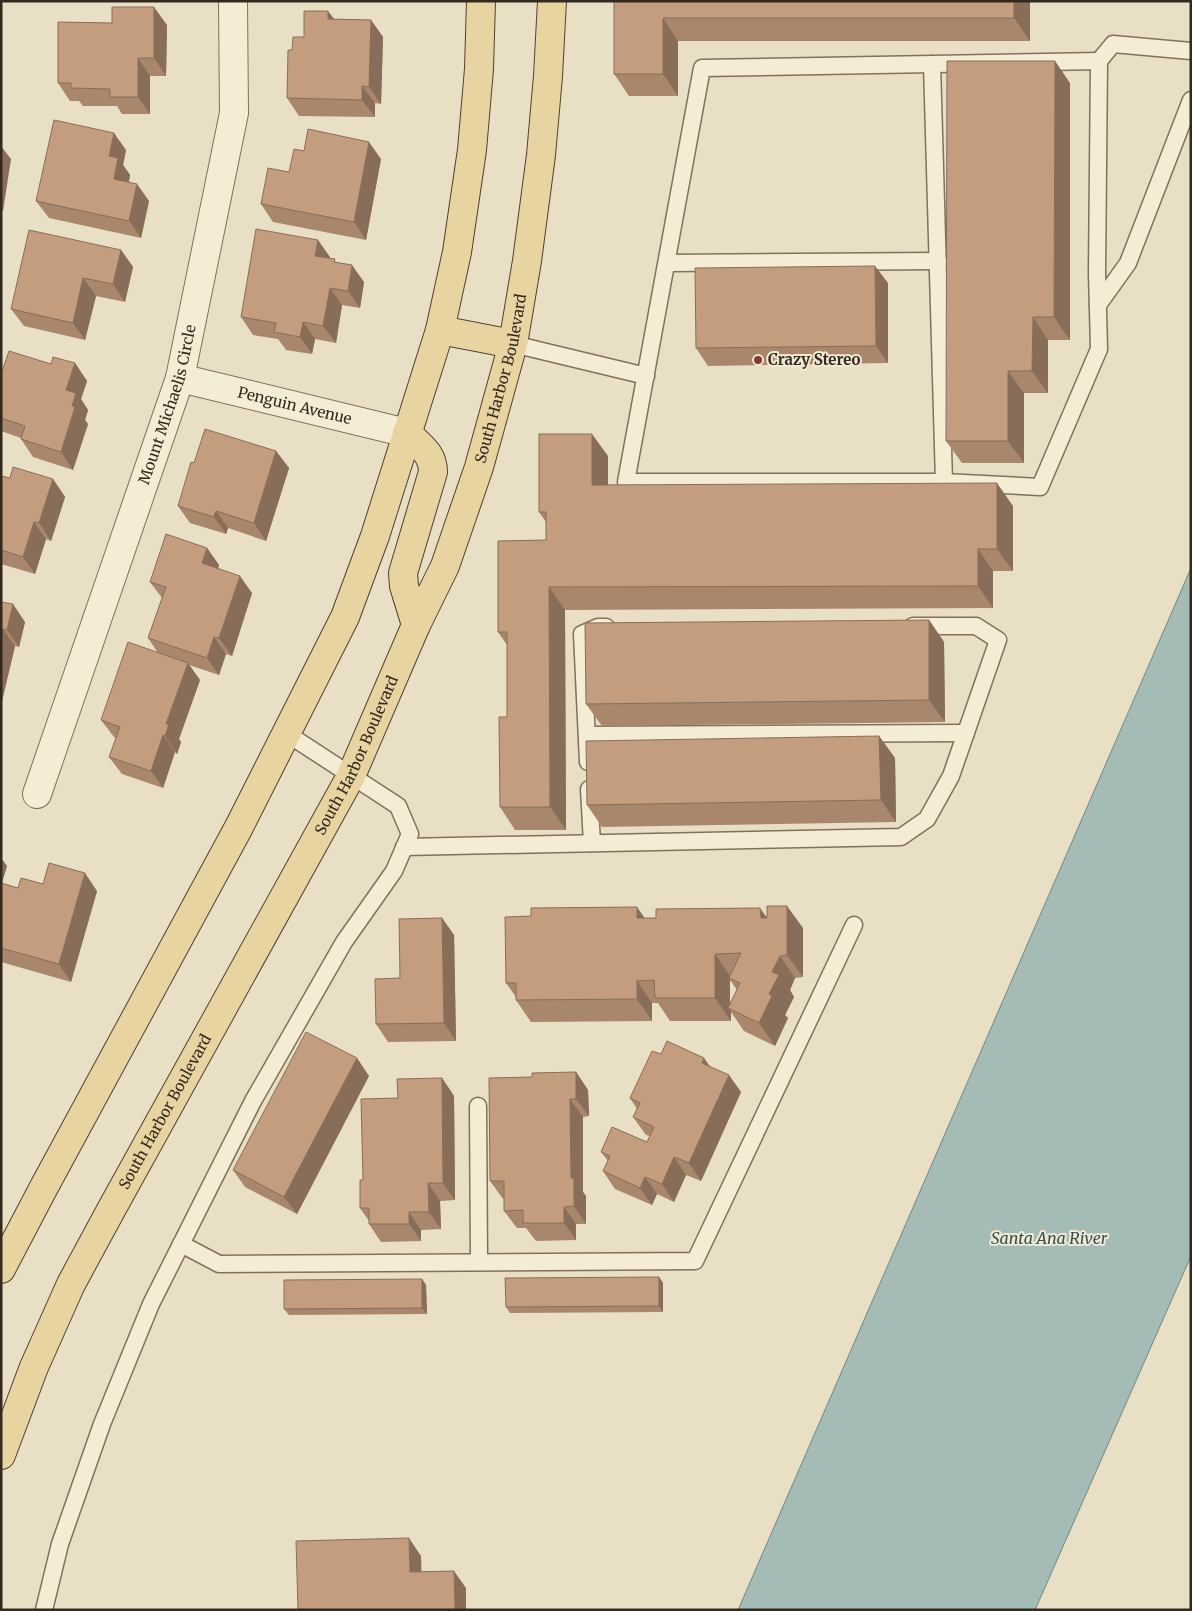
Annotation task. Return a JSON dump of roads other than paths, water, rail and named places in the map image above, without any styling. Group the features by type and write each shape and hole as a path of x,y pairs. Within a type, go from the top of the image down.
{"main road":[{"path":"2,1262 239,827 345,617 376,536 440,330 457,252 472,150 481,1"},
{"name":"South Harbor Boulevard","path":"1,1455 34,1367 71,1284 351,776 416,625 445,566 479,467 513,344 527,261 541,155 552,1"},
{"path":"440,330 513,344"},
{"path":"407,433 429,455 433,462 432,472 403,573 404,586 416,625"}],"street":[{"name":"Mount Michaelis Circle","path":"38,794 180,378 234,114 233,1"},
{"name":"Penguin Avenue","path":"180,378 407,433"}],"lane":[{"path":"1099,61 702,68 626,482 944,482 1040,487 1099,349 1099,61 1113,44 1191,51"},
{"path":"932,64 944,482"},
{"path":"1098,305 1128,264 1191,100"},
{"path":"666,264 938,261"},
{"path":"513,344 646,376"},
{"path":"404,847 902,837 926,818 951,776 998,640 976,626 896,626"},
{"path":"592,843 582,634 598,627 618,627"},
{"path":"587,735 966,733"},
{"path":"44,1610 60,1544 102,1424 151,1304 253,1101 344,942 394,871 410,834 398,806 286,734"},
{"path":"181,1244 220,1264 695,1261 854,925"},
{"path":"478,1106 479,1262"}],"water":[{"name":"Santa Ana River","path":"1191,568 1191,1256 1035,1610 738,1610"}],"place":[{"name":"Crazy Stereo","path":"758,360"}]}
